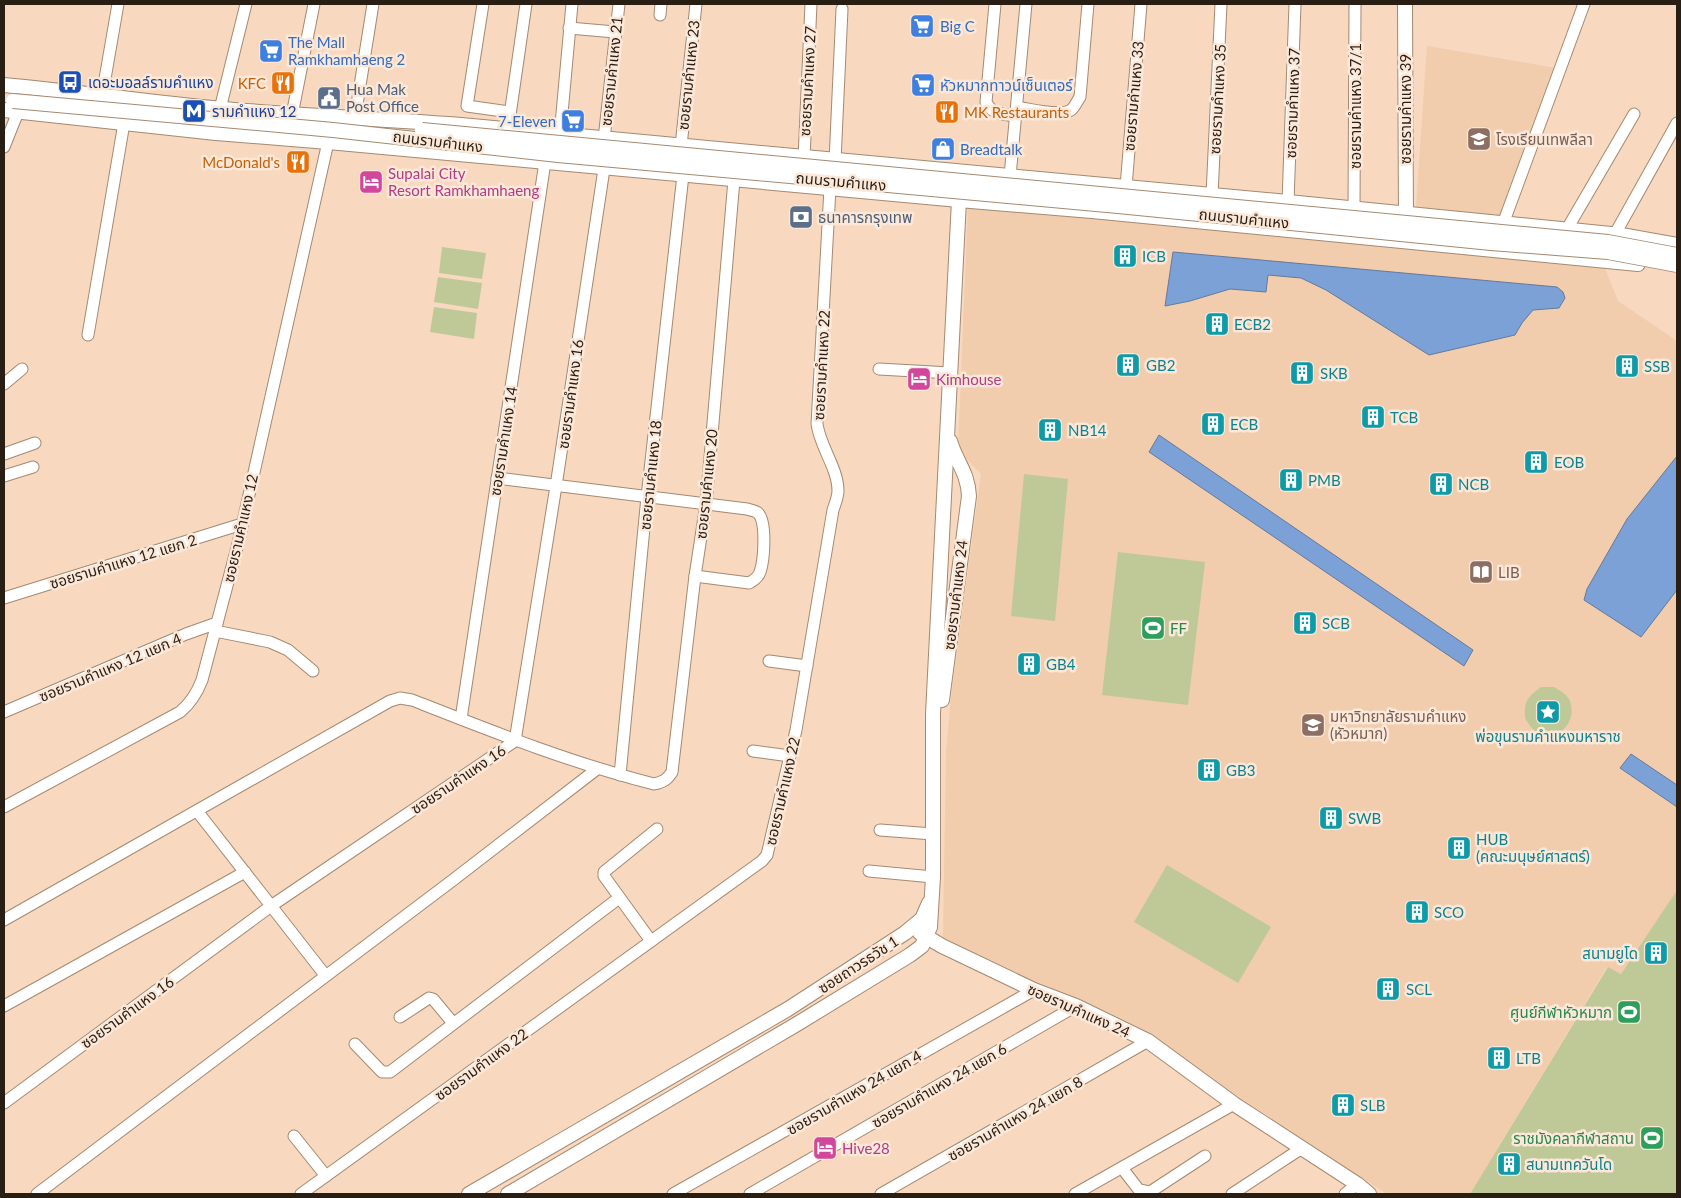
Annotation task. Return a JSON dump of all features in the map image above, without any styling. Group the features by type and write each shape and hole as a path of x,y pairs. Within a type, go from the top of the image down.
{"main road":[{"name":"ซอยรามคำแหง 39","path":"1405,4 1405,242"},
{"name":"ถนนรามคำแหง","path":"4,86 295,115 411,129 1598,241 1677,254"},
{"name":"ถนนรามคำแหง","path":"10,106 216,133 1084,210 1619,261 1650,265 1677,272"},
{"name":"ถนนรามคำแหง","path":"10,106 333,130 558,155 1118,206 1491,243 1608,252 1677,265"},
{"name":"ถนนรามคำแหง","path":"295,115 355,117 508,129 1354,208 1618,235 1677,245"},
{"path":"762,182 763,154"},
{"name":"ซอยรามคำแหง 24","path":"952,171 959,200 933,714 933,876 930,927 927,936 942,946 1034,990 1076,1006 1148,1042 1234,1104 1370,1194"},
{"path":"1618,235 1619,261"},
{"name":"ซอยรามคำแหง 24","path":"932,760 937,742 969,496 966,473 957,460 948,433"},
{"path":"940,579 948,548 952,498 956,496 964,500 965,520"},
{"path":"905,933 922,919 932,898"},
{"path":"910,955 931,947 942,946 936,929 932,898"},
{"name":"ซอยถาวรธวัช 1","path":"469,1194 788,1010 905,933 920,933 927,936 922,946 910,955 797,1024 508,1194"},
{"path":"788,1010 796,1008 802,1020 797,1024"}],"street":[{"path":"102,96 118,4"},
{"path":"220,109 246,4"},
{"path":"295,115 314,4"},
{"path":"355,117 373,4"},
{"path":"483,4 467,106 510,112"},
{"path":"508,129 526,4"},
{"path":"560,135 572,4"},
{"name":"ซอยรามคำแหง 21","path":"604,139 619,4"},
{"name":"ซอยรามคำแหง 23","path":"681,146 696,4"},
{"name":"ซอยรามคำแหง 27","path":"804,158 811,4"},
{"path":"995,4 986,102 989,109 994,112 1016,111 1062,114 1071,110 1080,97 1088,4"},
{"path":"1010,176 1026,4"},
{"name":"ซอยรามคำแหง 33","path":"1126,188 1141,4"},
{"name":"ซอยรามคำแหง 35","path":"1212,195 1221,4"},
{"name":"ซอยรามคำแหง 37","path":"1288,202 1295,4"},
{"name":"ซอยรามคำแหง 37/1","path":"1354,208 1355,4"},
{"path":"1503,224 1584,4"},
{"path":"835,161 842,9"},
{"path":"569,28 615,32"},
{"path":"4,148 10,106"},
{"path":"1567,230 1634,114"},
{"path":"88,335 124,122"},
{"path":"1618,235 1677,123"},
{"name":"ซอยรามคำแหง 12","path":"4,807 180,712 189,705 196,695 202,680 242,524 328,142"},
{"name":"ซอยรามคำแหง 14","path":"461,719 545,162"},
{"name":"ซอยรามคำแหง 16","path":"4,1103 271,906 515,741 604,168"},
{"name":"ซอยรามคำแหง 18","path":"620,775 647,497 683,175"},
{"name":"ซอยรามคำแหง 20","path":"620,775 654,784 668,779 672,772 695,576 706,504 734,180"},
{"name":"ซอยรามคำแหง 22","path":"302,1194 762,861 767,855 796,730 833,510 838,492 817,424 830,188"},
{"path":"4,384 22,369"},
{"path":"879,369 950,373"},
{"path":"4,454 35,443"},
{"path":"4,476 33,467"},
{"path":"497,478 747,508 758,513 763,522 765,534 760,572 755,580 748,583 695,576"},
{"name":"ซอยรามคำแหง 12 แยก 2","path":"4,598 242,524"},
{"path":"216,627 270,642 288,650 313,671"},
{"name":"ซอยรามคำแหง 12 แยก 4","path":"4,712 186,634 216,627"},
{"path":"769,661 806,666"},
{"path":"4,920 390,701 400,698 412,700 515,741 620,775"},
{"path":"753,751 790,756"},
{"path":"37,1194 597,769"},
{"path":"197,811 325,975"},
{"path":"651,941 604,876 604,872 658,829"},
{"path":"880,830 933,834"},
{"path":"869,871 933,876"},
{"path":"4,1006 245,872"},
{"path":"356,1044 382,1072 390,1072 619,898"},
{"name":"ซอยรามคำแหง 24 แยก 4","path":"673,1194 1034,990"},
{"path":"400,1017 429,998 433,999 453,1023"},
{"name":"ซอยรามคำแหง 24 แยก 6","path":"750,1194 1076,1006"},
{"name":"ซอยรามคำแหง 24 แยก 8","path":"881,1194 1148,1042"},
{"path":"1075,1194 1234,1104"},
{"path":"294,1136 326,1176"},
{"path":"1232,1194 1302,1148"},
{"path":"1122,1168 1139,1190 1150,1192 1205,1156"},
{"path":"1345,1194 1357,1184"}],"shaded area":[{"name":"โรงเรียนเทพลีลา","path":"1427,46 1562,69 1507,219 1416,208"},
{"name":"มหาวิทยาลัยรามคำแหง (หัวหมาก)","path":"968,204 1091,218 1604,266 1618,301 1677,341 1677,890 1621,974 1607,967 1470,1194 1387,1194 1134,1028 1003,969 943,937 946,753 951,697 981,474 958,450"}],"green space":[{"path":"442,247 486,253 482,279 439,273"},
{"path":"438,277 482,283 478,309 434,302"},
{"path":"434,307 477,313 474,339 430,332"},
{"path":"1024,474 1068,479 1055,621 1011,616"},
{"name":"FF","path":"1118,552 1205,562 1188,705 1102,695"},
{"path":"1541,687 1554,687 1569,699 1572,708 1571,717 1567,725 1554,735 1538,733 1530,726 1525,717 1525,706 1528,699"},
{"path":"1167,865 1271,927 1238,983 1134,922"},
{"name":"ศูนย์กีฬาหัวหมาก","path":"1677,890 1677,1194 1470,1194 1608,967 1621,974"}],"water":[{"path":"1173,252 1557,287 1563,292 1565,298 1559,308 1533,310 1515,335 1429,355 1326,290 1301,278 1268,275 1266,292 1230,289 1165,306"},
{"path":"1159,435 1473,650 1464,666 1149,452"},
{"path":"1677,456 1677,590 1641,637 1584,600 1587,589 1627,519"},
{"path":"1631,754 1677,785 1677,807 1620,768"}],"place":[{"name":"Big C","path":"922,26"},
{"name":"The Mall Ramkhamhaeng 2","path":"271,51"},
{"name":"เดอะมอลล์รามคำแหง","path":"70,82"},
{"name":"KFC","path":"283,83"},
{"name":"หัวหมากทาวน์เซ็นเตอร์","path":"923,85"},
{"name":"Hua Mak Post Office","path":"329,98"},
{"name":"รามคำแหง 12","path":"194,111"},
{"name":"MK Restaurants","path":"947,112"},
{"name":"7-Eleven","path":"573,121"},
{"name":"โรงเรียนเทพลีลา","path":"1479,139"},
{"name":"Breadtalk","path":"943,149"},
{"name":"McDonald's","path":"298,162"},
{"name":"Supalai City Resort Ramkhamhaeng","path":"371,182"},
{"name":"ธนาคารกรุงเทพ","path":"801,217"},
{"name":"ICB","path":"1125,256"},
{"name":"ECB2","path":"1217,324"},
{"name":"GB2","path":"1128,365"},
{"name":"SSB","path":"1627,366"},
{"name":"SKB","path":"1302,373"},
{"name":"Kimhouse","path":"919,379"},
{"name":"TCB","path":"1373,417"},
{"name":"ECB","path":"1213,424"},
{"name":"NB14","path":"1050,430"},
{"name":"EOB","path":"1536,462"},
{"name":"PMB","path":"1291,480"},
{"name":"NCB","path":"1441,484"},
{"name":"LIB","path":"1481,572"},
{"name":"SCB","path":"1305,623"},
{"name":"FF","path":"1153,628"},
{"name":"GB4","path":"1029,664"},
{"name":"พ่อขุนรามคำแหงมหาราช","path":"1548,712"},
{"name":"มหาวิทยาลัยรามคำแหง (หัวหมาก)","path":"1313,725"},
{"name":"GB3","path":"1209,770"},
{"name":"SWB","path":"1331,818"},
{"name":"HUB (คณะมนุษย์ศาสตร์)","path":"1459,848"},
{"name":"SCO","path":"1417,912"},
{"name":"สนามยูโด","path":"1656,953"},
{"name":"SCL","path":"1388,989"},
{"name":"ศูนย์กีฬาหัวหมาก","path":"1629,1012"},
{"name":"LTB","path":"1499,1058"},
{"name":"SLB","path":"1343,1105"},
{"name":"ราชมังคลากีฬาสถาน","path":"1652,1138"},
{"name":"Hive28","path":"825,1148"},
{"name":"สนามเทควันโด","path":"1509,1164"}]}
